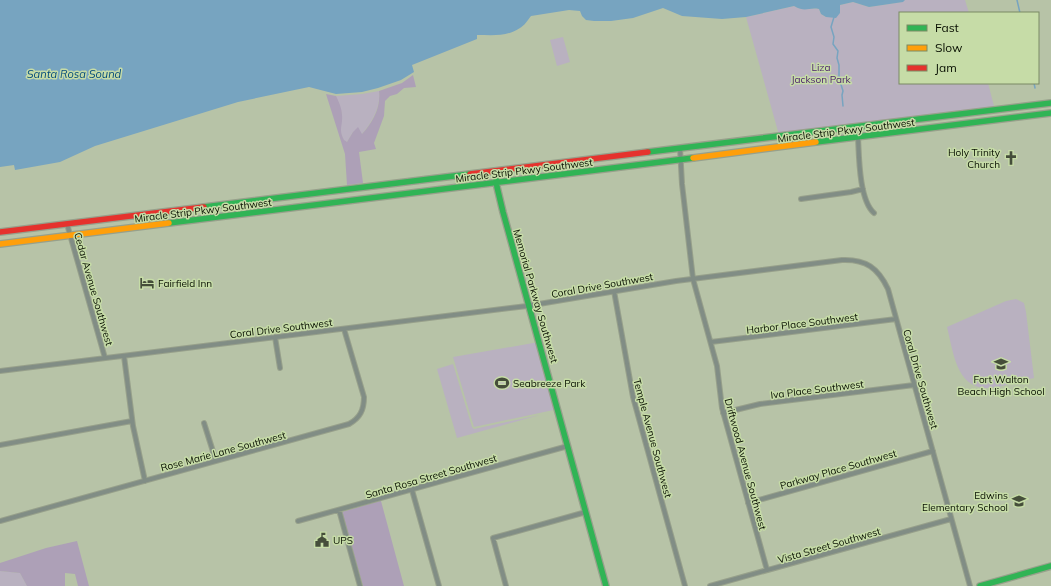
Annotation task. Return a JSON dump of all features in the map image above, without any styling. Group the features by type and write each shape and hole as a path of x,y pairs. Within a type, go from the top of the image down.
{"main road":[{"name":"Miracle Strip Pkwy Southwest","path":"0,232 1051,102"},
{"name":"Miracle Strip Pkwy Southwest","path":"0,244 1051,113"},
{"name":"Memorial Parkway Southwest","path":"495,171 503,212 606,586"},
{"path":"980,586 1051,566"}],"street":[{"path":"858,137 860,179 869,209 874,213"},
{"name":"Driftwood Avenue Southwest","path":"680,148 682,184 693,279 717,366 723,413 767,570"},
{"path":"801,199 863,189"},
{"name":"Cedar Avenue Southwest","path":"67,224 105,358"},
{"name":"Coral Drive Southwest","path":"0,371 529,305 693,279 842,260 858,261 873,268 884,281 896,319 970,586"},
{"name":"Temple Avenue Southwest","path":"614,292 633,397 685,586"},
{"name":"Harbor Place Southwest","path":"711,342 896,319"},
{"name":"Rose Marie Lane Southwest","path":"0,521 341,427 355,421 363,408 364,397 344,329"},
{"path":"275,337 280,368"},
{"name":"Cedar Avenue Southwest","path":"124,356 132,421 145,481"},
{"name":"Iva Place Southwest","path":"723,413 760,404 914,385"},
{"path":"0,445 132,421"},
{"path":"204,423 216,461"},
{"name":"Santa Rosa Street Southwest","path":"298,521 568,446"},
{"name":"Parkway Place Southwest","path":"748,503 933,451"},
{"path":"412,490 439,586"},
{"path":"339,510 360,586"},
{"path":"506,586 493,538 586,512"},
{"name":"Vista Street Southwest","path":"710,586 951,519"}],"green space":[{"name":"Liza Jackson Park","path":"905,0 965,0 969,12 899,12 899,84 988,84 995,110 779,135 746,17 794,6 801,9 819,9 821,14 826,17 840,5 853,2 869,7 902,2"},
{"path":"563,37 570,62 557,66 550,40"},
{"path":"379,91 379,103 375,114 362,134 353,132 347,142 344,141 340,131 342,114 336,96"},
{"path":"1016,299 1024,303 1034,378 989,388 978,387 969,383 963,376 954,357 947,327 1006,301"},
{"name":"Seabreeze Park","path":"539,342 558,409 474,427 453,357"},
{"path":"453,364 472,427 474,429 540,415 457,438 437,369"},
{"path":"0,571 20,573 27,586 0,586"}],"shaded area":[{"path":"413,75 416,87 404,88 397,94 390,96 385,101 384,116 374,143 376,149 359,152 363,183 347,185 345,154 326,94 336,96 342,113 341,133 344,140 347,142 358,127 362,134 370,124 379,103 379,91 402,83"},
{"path":"381,501 404,586 363,586 342,512"},
{"path":"77,541 89,586 78,586 75,574 65,573 65,586 27,586 20,573 0,571 0,563 46,548"}],"water":[{"name":"Santa Rosa Sound","path":"0,0 905,0 903,2 869,7 853,2 840,5 840,13 836,18 826,17 821,14 819,9 804,9 794,6 746,17 722,19 682,16 663,8 633,18 611,21 586,20 580,11 569,10 531,16 523,26 515,31 499,35 477,35 477,39 412,65 414,72 401,80 378,88 362,92 336,94 309,87 238,102 95,146 60,162 15,170 14,165 0,167"}],"waterway":[{"path":"1017,0 1020,12"},
{"path":"834,17 831,27 834,37 833,44 838,51 837,58 839,65 839,78 843,91 843,106"},
{"path":"1034,84 1035,88"}],"traffic: fast":[{"path":"648,152 1051,103"},
{"path":"816,142 1051,113"},
{"path":"169,223 693,158"},
{"path":"495,171 503,212 606,586"},
{"path":"204,207 470,174"},
{"path":"980,586 1051,566"}],"traffic: slow":[{"path":"693,158 816,142"},
{"path":"0,244 169,223"}],"traffic: jam":[{"path":"470,174 648,152"},
{"path":"0,232 204,207"}],"place":[{"name":"Holy Trinity Church","path":"1011,158"},
{"name":"Fairfield Inn","path":"147,283"},
{"name":"Fort Walton Beach High School","path":"1001,364"},
{"name":"Seabreeze Park","path":"502,383"},
{"name":"Edwins Elementary School","path":"1019,501"},
{"name":"UPS","path":"322,540"}]}
